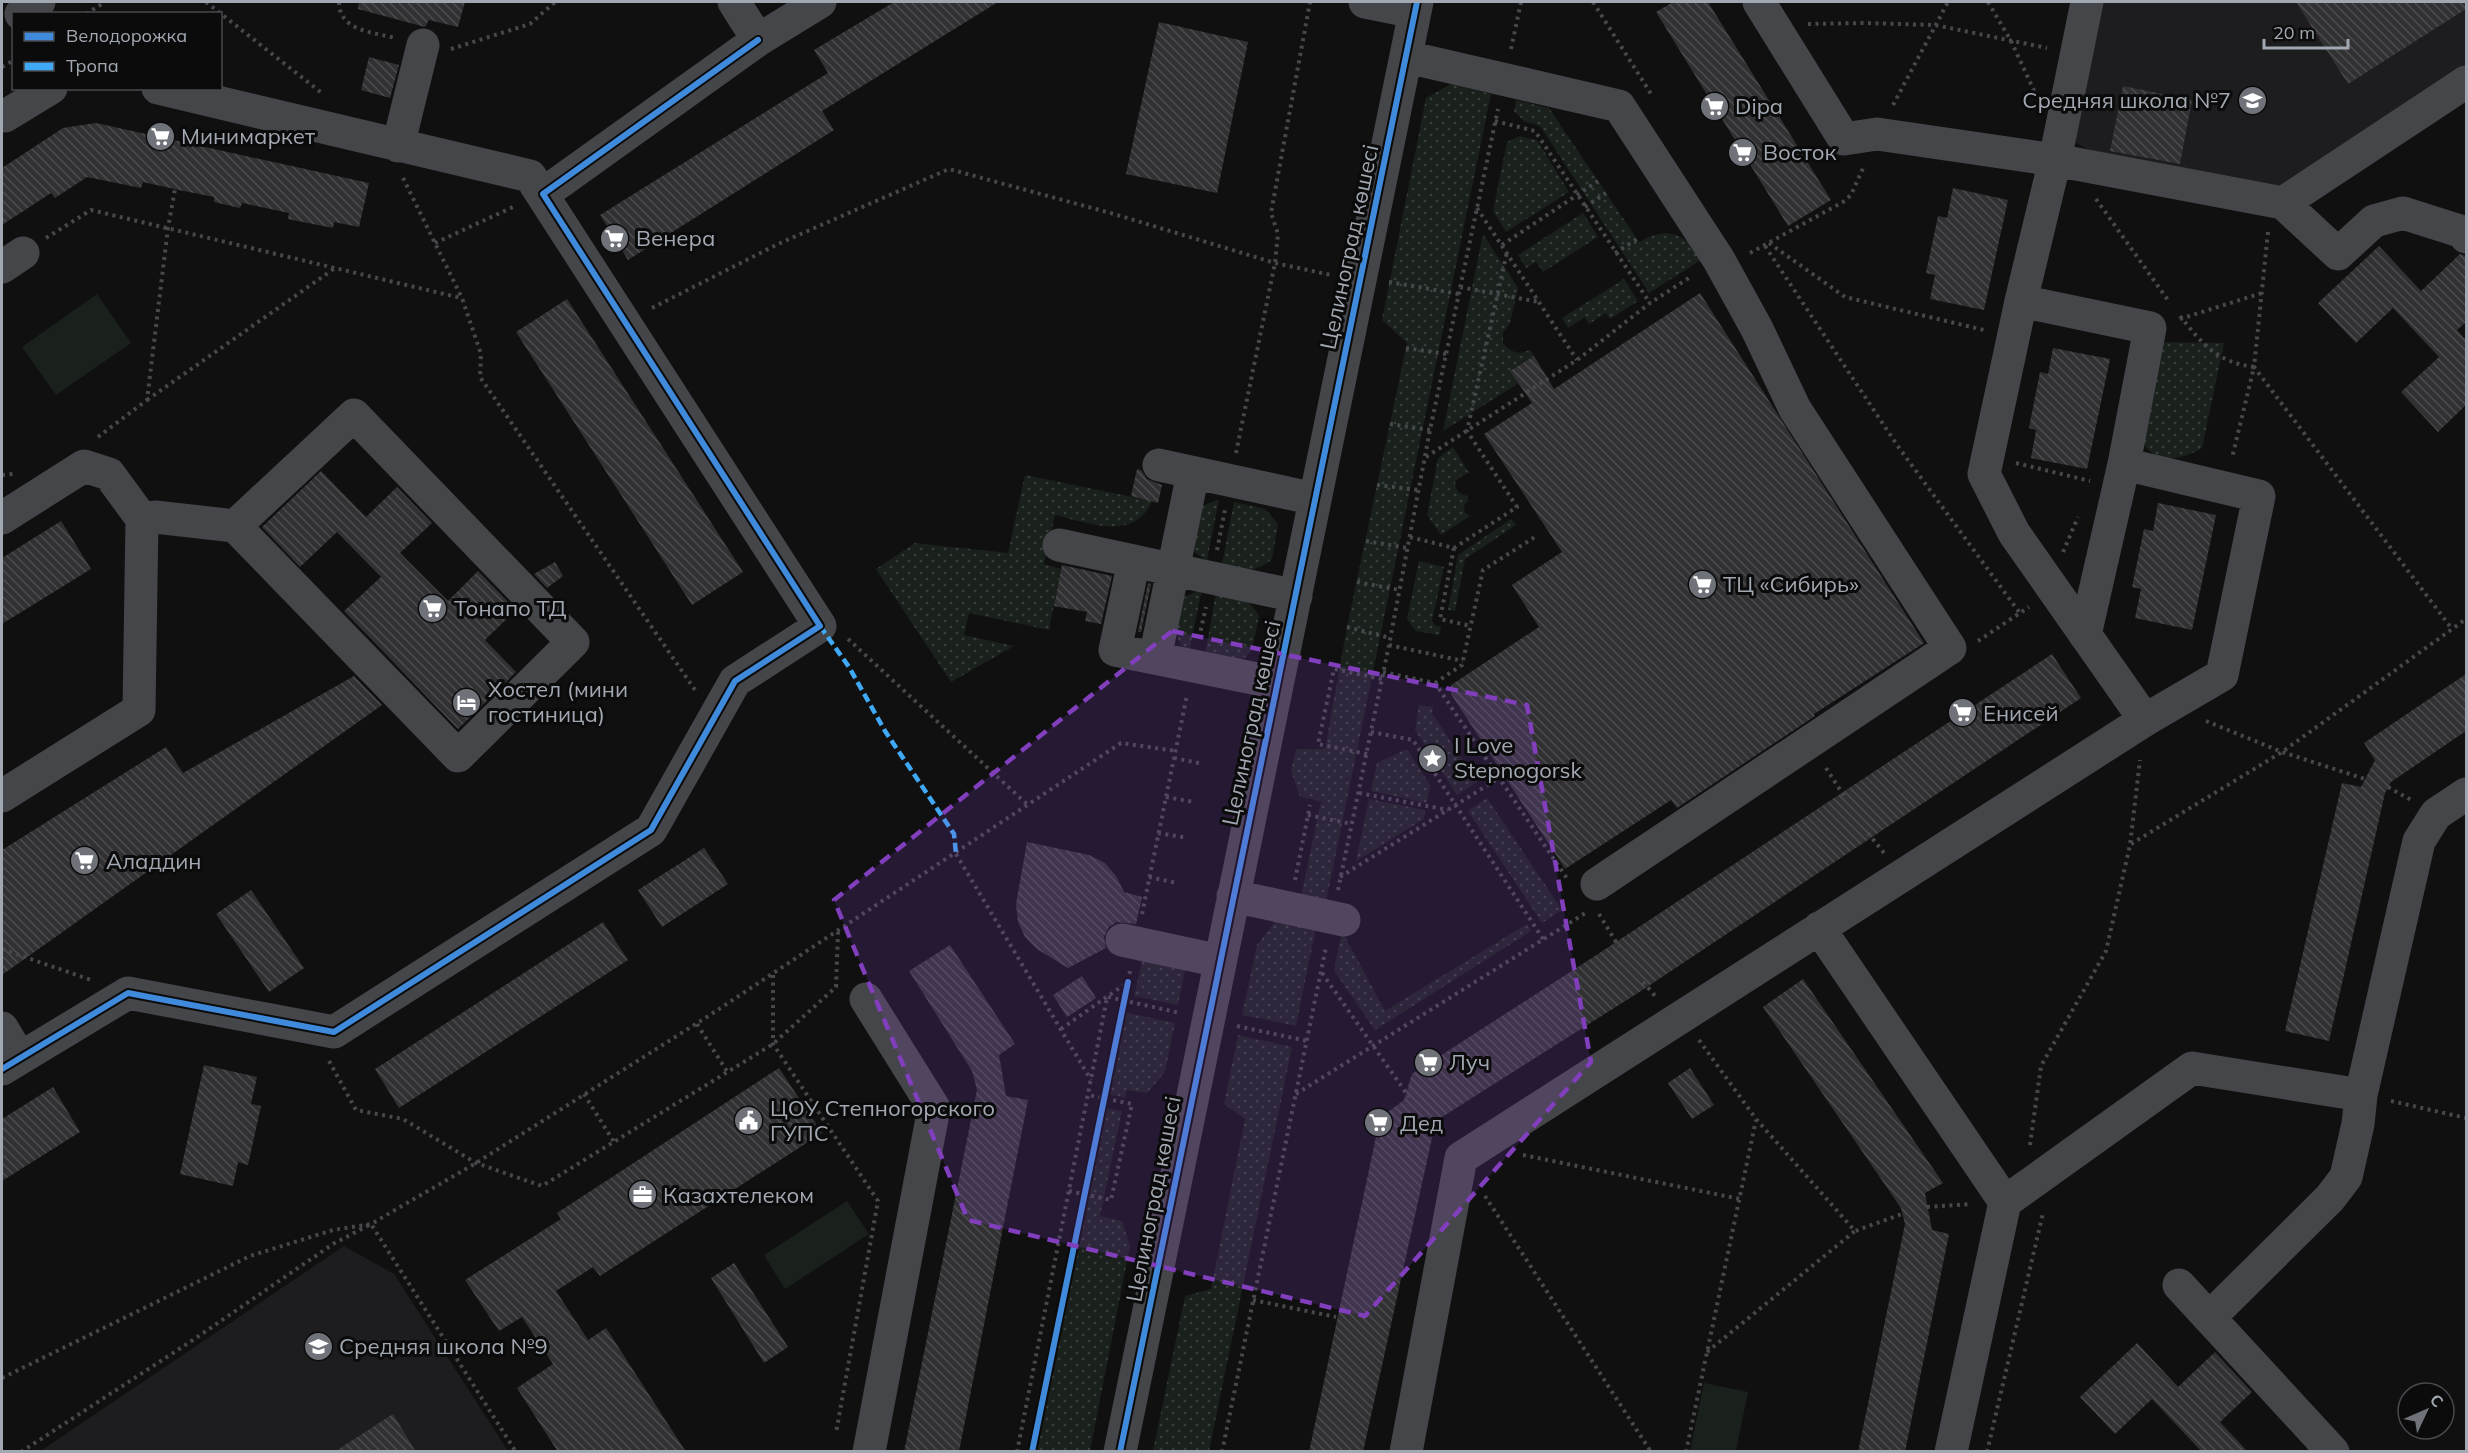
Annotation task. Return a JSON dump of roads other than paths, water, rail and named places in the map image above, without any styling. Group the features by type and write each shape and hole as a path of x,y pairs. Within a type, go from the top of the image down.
{"street":[{"path":"24,12 39,2"},
{"path":"734,2 758,40"},
{"path":"543,194 758,40 820,2"},
{"path":"1365,2 1416,7"},
{"path":"2087,2 2077,55 2064,162 2021,301 1984,474 2014,533 2085,635 2157,713"},
{"name":"Целиноград көшесі","path":"1120,1452 1416,7"},
{"path":"1766,13 1844,139 1877,134 2064,162 2277,202 2338,254 2374,222 2403,213 2463,232 2466,237"},
{"path":"392,145 423,45"},
{"path":"1407,57 1619,106 1719,260 1795,409 1950,648 1582,882"},
{"path":"2277,202 2466,82"},
{"path":"5,117 48,90"},
{"path":"2,1028 11,1063 128,993 334,1032 651,830 735,681 820,626 530,176 166,90"},
{"path":"2021,301 2150,328 2124,464 2085,635"},
{"path":"142,519 155,517 235,526 458,756 573,642 354,415 235,526"},
{"path":"1406,1452 1470,1152 2157,713 2222,675 2259,496 2124,464"},
{"path":"1159,465 1315,499"},
{"path":"2,518 84,466 109,474 142,519 139,710 2,796"},
{"path":"1155,658 1193,473"},
{"path":"1059,545 1296,596"},
{"path":"1134,561 1115,650 1277,682"},
{"path":"2209,1317 2330,1198 2346,1177 2358,1124 2361,1095 2419,841 2436,814 2466,794"},
{"path":"1233,896 1338,918"},
{"path":"1819,928 2005,1202"},
{"path":"1129,941 1220,961"},
{"path":"866,999 934,1108 869,1452"},
{"path":"1951,1452 2005,1202 2192,1068 2361,1095"},
{"path":"2179,1286 2333,1452"}],"place":[{"name":"Средняя школа №7","path":"2252,100"},
{"name":"Dipa","path":"1714,106"},
{"name":"Минимаркет","path":"160,136"},
{"name":"Восток","path":"1742,152"},
{"name":"Венера","path":"615,238"},
{"name":"ТЦ «Сибирь»","path":"1702,584"},
{"name":"Тонапо ТД","path":"433,608"},
{"name":"Хостел (мини гостиница)","path":"467,702"},
{"name":"Енисей","path":"1962,713"},
{"name":"I Love Stepnogorsk","path":"1433,758"},
{"name":"Аладдин","path":"85,861"},
{"name":"Луч","path":"1428,1062"},
{"name":"ЦОУ Степногорского ГУПС","path":"749,1121"},
{"name":"Дед","path":"1379,1123"},
{"name":"Казахтелеком","path":"642,1195"},
{"name":"Средняя школа №9","path":"318,1346"}]}
